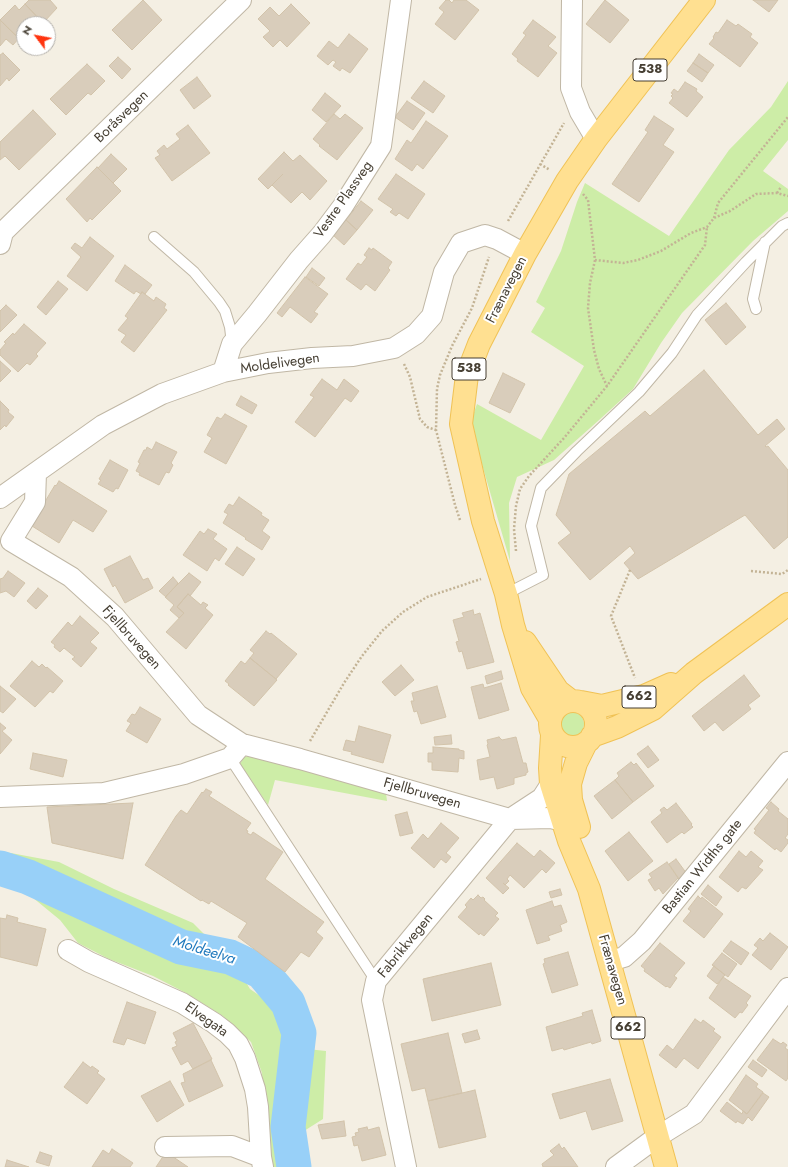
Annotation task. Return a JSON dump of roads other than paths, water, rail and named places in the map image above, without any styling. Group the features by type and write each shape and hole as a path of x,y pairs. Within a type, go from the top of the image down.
{"main road":[{"name":"Frænavegen","path":"666,1167 589,889 569,841 551,784 551,727 532,688 513,625 506,594 483,521 461,424 467,375 479,344 525,254 567,181 596,139 704,0"},
{"name":"662","path":"551,727 557,741 569,747 580,746 589,740 653,709 694,673 788,604"},
{"name":"Frænavegen","path":"513,625 558,691 576,702"},
{"name":"662","path":"576,702 602,706 644,696 694,673"},
{"path":"551,727 551,715 558,706 566,702 576,702"},
{"name":"662","path":"576,702 592,711 595,717 595,730 589,740"},
{"name":"Frænavegen","path":"589,740 576,763 570,784 571,800 582,837 589,889"}],"street":[{"name":"Boråsvegen","path":"1,238 241,0"},
{"name":"Vestre Plassveg","path":"223,372 232,344 299,260 322,234 343,206 381,146 401,0"},
{"path":"572,0 571,88 580,112 596,139"},
{"name":"Moldelivegen","path":"0,498 103,425 162,394 223,372 268,363 312,358 353,356 394,348 416,334 432,316 444,272 461,243 485,235 497,239 525,254"},
{"name":"Fjellbruvegen","path":"36,473 35,502 11,541 71,577 114,617 198,715 236,751 300,759 510,820"},
{"path":"0,797 104,793 184,774 236,751"},
{"name":"Bastian Widths gate","path":"610,961 624,957 642,941 785,771"},
{"name":"Fabrikkvegen","path":"406,1167 372,1000 376,981 510,820 542,798 551,784"},
{"path":"510,820 551,818 562,821"},
{"name":"Elvegata","path":"68,950 182,1003 214,1023 238,1044 245,1058 253,1081 258,1107 262,1162"},
{"path":"616,1167 657,1136 694,1114 788,988"},
{"name":"Elvegata","path":"165,1147 232,1146 262,1162"}],"lane":[{"path":"506,594 543,575 531,526 541,488 577,451 640,392 672,353 697,315 765,242 782,226 788,223"},
{"path":"154,237 194,272 219,302 225,311 230,327 232,344"},
{"path":"756,310 753,299 765,242"},
{"path":"236,751 376,981"}],"waterway":[{"name":"Moldeelva","path":"0,868 28,877 181,947 230,957 262,972 288,1003 299,1033 288,1127 294,1167"}]}
